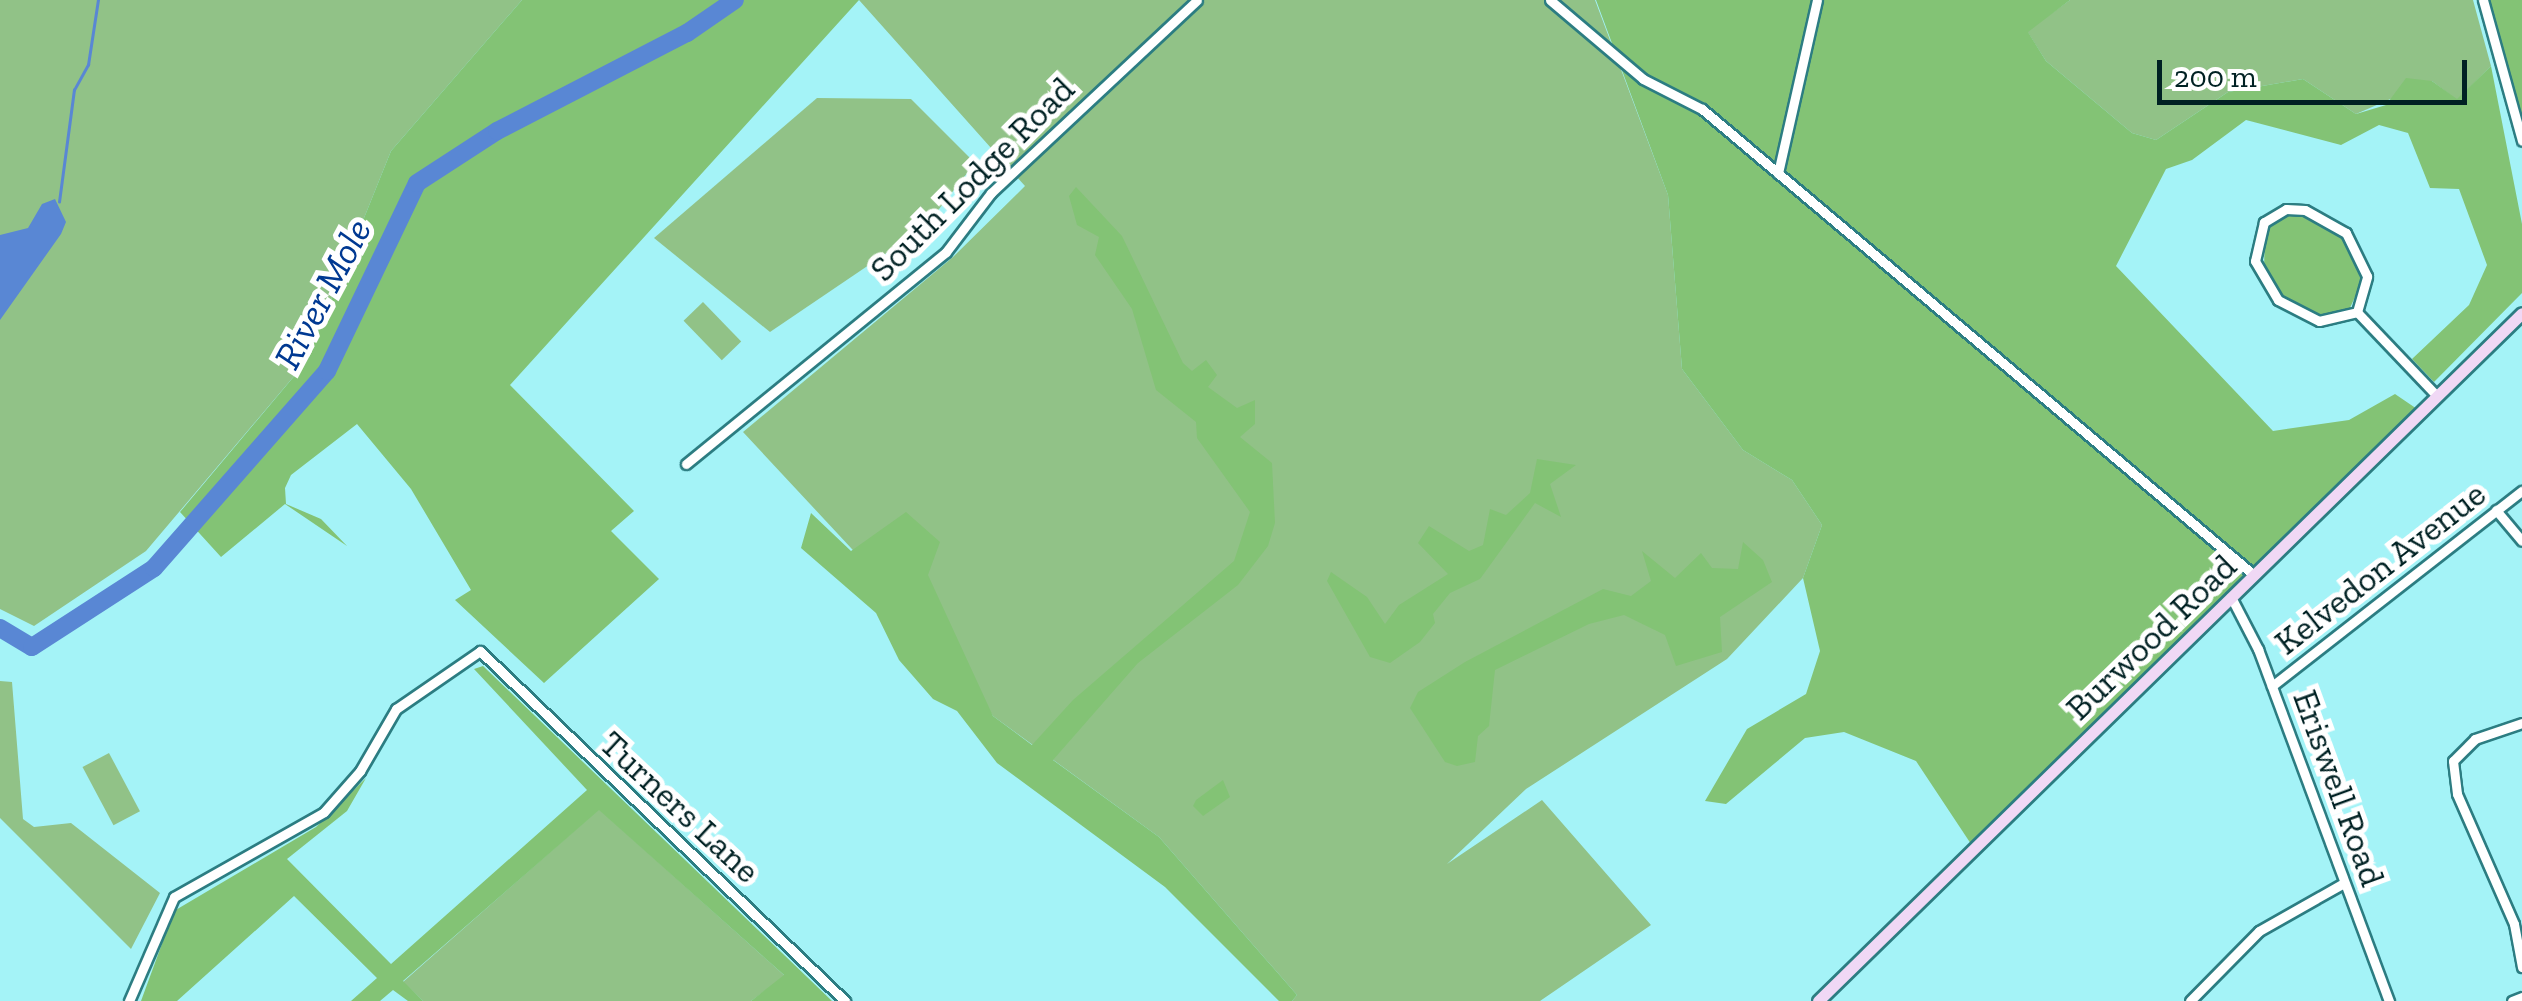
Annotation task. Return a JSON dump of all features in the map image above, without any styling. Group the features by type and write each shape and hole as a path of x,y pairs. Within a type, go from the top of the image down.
{"street":[{"name":"South Lodge Road","path":"686,464 946,252 991,192 1197,0"},
{"path":"1550,0 1643,80 1702,109 2254,575"},
{"path":"1778,173 1818,0"},
{"path":"2483,0 2522,141"},
{"path":"2286,209 2305,210 2346,233 2367,276 2356,312 2319,321 2278,300 2255,260 2264,222 2286,209"},
{"path":"2356,312 2437,396"},
{"name":"Burwood Road","path":"1818,1001 2522,313"},
{"name":"Kelvedon Avenue","path":"2272,686 2522,491"},
{"path":"2496,510 2522,541"},
{"name":"Eriswell Road","path":"2231,597 2244,613 2390,1001"},
{"name":"Turners Lane","path":"129,1001 174,897 324,812 360,771 396,709 480,651 844,1001"},
{"path":"2522,723 2475,740 2452,762 2457,794 2514,924 2522,968"},
{"path":"2190,1001 2259,931 2344,883"},
{"path":"2512,1001 2522,997"}],"green space":[{"path":"0,0 522,0 391,151 306,362 146,551 34,626 0,609"},
{"path":"522,0 859,0 510,385 634,511 611,531 659,579 544,683 455,600 471,590 411,489 357,424 291,475 285,488 286,504 321,519 347,546 285,504 221,557 180,512 306,362 391,151"},
{"path":"859,0 1595,0 1668,195 1682,369 1743,450 1792,480 1822,525 1803,578 1727,659 1526,789 1447,864 1542,800 1651,925 1540,1001 1292,1001 1297,995 1159,837 993,716 959,664 743,432 953,257 1025,186"},
{"path":"1596,0 2070,0 2028,32 2046,61 2132,133 2156,140 2228,92 2303,79 2356,114 2386,105 2406,78 2432,81 2457,99 2491,66 2522,224 2522,293 2434,382 2412,359 2469,305 2487,265 2459,189 2430,188 2408,133 2379,125 2341,145 2246,120 2192,160 2166,169 2116,266 2273,431 2349,420 2395,394 2417,409 1971,844 1916,761 1844,732 1805,738 1726,804 1705,801 1747,729 1806,694 1820,651 1803,578 1822,525 1792,480 1743,450 1682,369 1668,195"},
{"path":"2070,0 2473,0 2491,66 2457,100 2432,81 2356,114 2303,79 2228,92 2156,140 2132,133 2046,61 2027,31"},
{"path":"2489,0 2522,0 2522,119 2492,10"},
{"path":"817,98 911,99 975,163 925,227 770,332 654,238"},
{"path":"1076,187 1122,236 1183,363 1192,371 1206,360 1217,375 1208,387 1237,408 1255,400 1255,424 1240,437 1272,463 1275,523 1268,546 1238,585 1138,663 1053,760 1159,837 1297,995 1292,1001 1279,1001 1165,887 997,763 957,711 933,699 899,660 876,613 801,548 811,513 851,551 906,512 940,542 928,575 993,716 1032,745 1073,700 1234,561 1250,512 1197,438 1196,422 1156,390 1132,309 1095,255 1099,237 1077,225 1069,196"},
{"path":"2301,213 2346,239 2362,282 2349,310 2328,316 2304,311 2275,290 2264,270 2265,227 2279,215"},
{"path":"703,302 741,342 722,360 684,321"},
{"path":"1537,459 1576,465 1550,484 1561,517 1535,503 1480,579 1450,593 1433,614 1435,623 1420,642 1390,663 1370,657 1327,581 1331,572 1367,597 1385,624 1399,605 1448,574 1418,543 1429,526 1469,551 1483,545 1490,509 1506,515 1530,493"},
{"path":"1743,542 1763,560 1772,582 1720,617 1722,652 1676,666 1665,635 1624,615 1589,624 1495,670 1489,726 1478,736 1475,762 1457,766 1445,762 1410,708 1418,692 1465,662 1603,589 1631,596 1651,581 1642,551 1675,578 1701,553 1712,568 1738,569"},
{"path":"483,666 832,1001 751,1001 784,975 599,810 403,981 423,1001 408,1001 393,990 380,1001 351,1001 377,978 294,896 177,1001 141,1001 174,911 316,827 366,778 347,811 287,859 391,964 587,790 474,669"},
{"path":"0,681 12,682 23,819 34,827 71,823 160,893 131,949 0,818"},
{"path":"109,753 140,811 113,825 83,767"},
{"path":"1223,780 1230,797 1203,816 1193,806 1196,800"},
{"path":"599,809 785,976 751,1001 423,1001 403,982"}],"water":[{"path":"55,199 66,222 61,234 0,320 0,235 28,228 42,204"}],"waterway":[{"path":"59,202 74,90 88,65 98,0"},
{"name":"River Mole","path":"0,628 32,647 154,568 327,371 417,183 497,131 687,33 735,0"}]}
